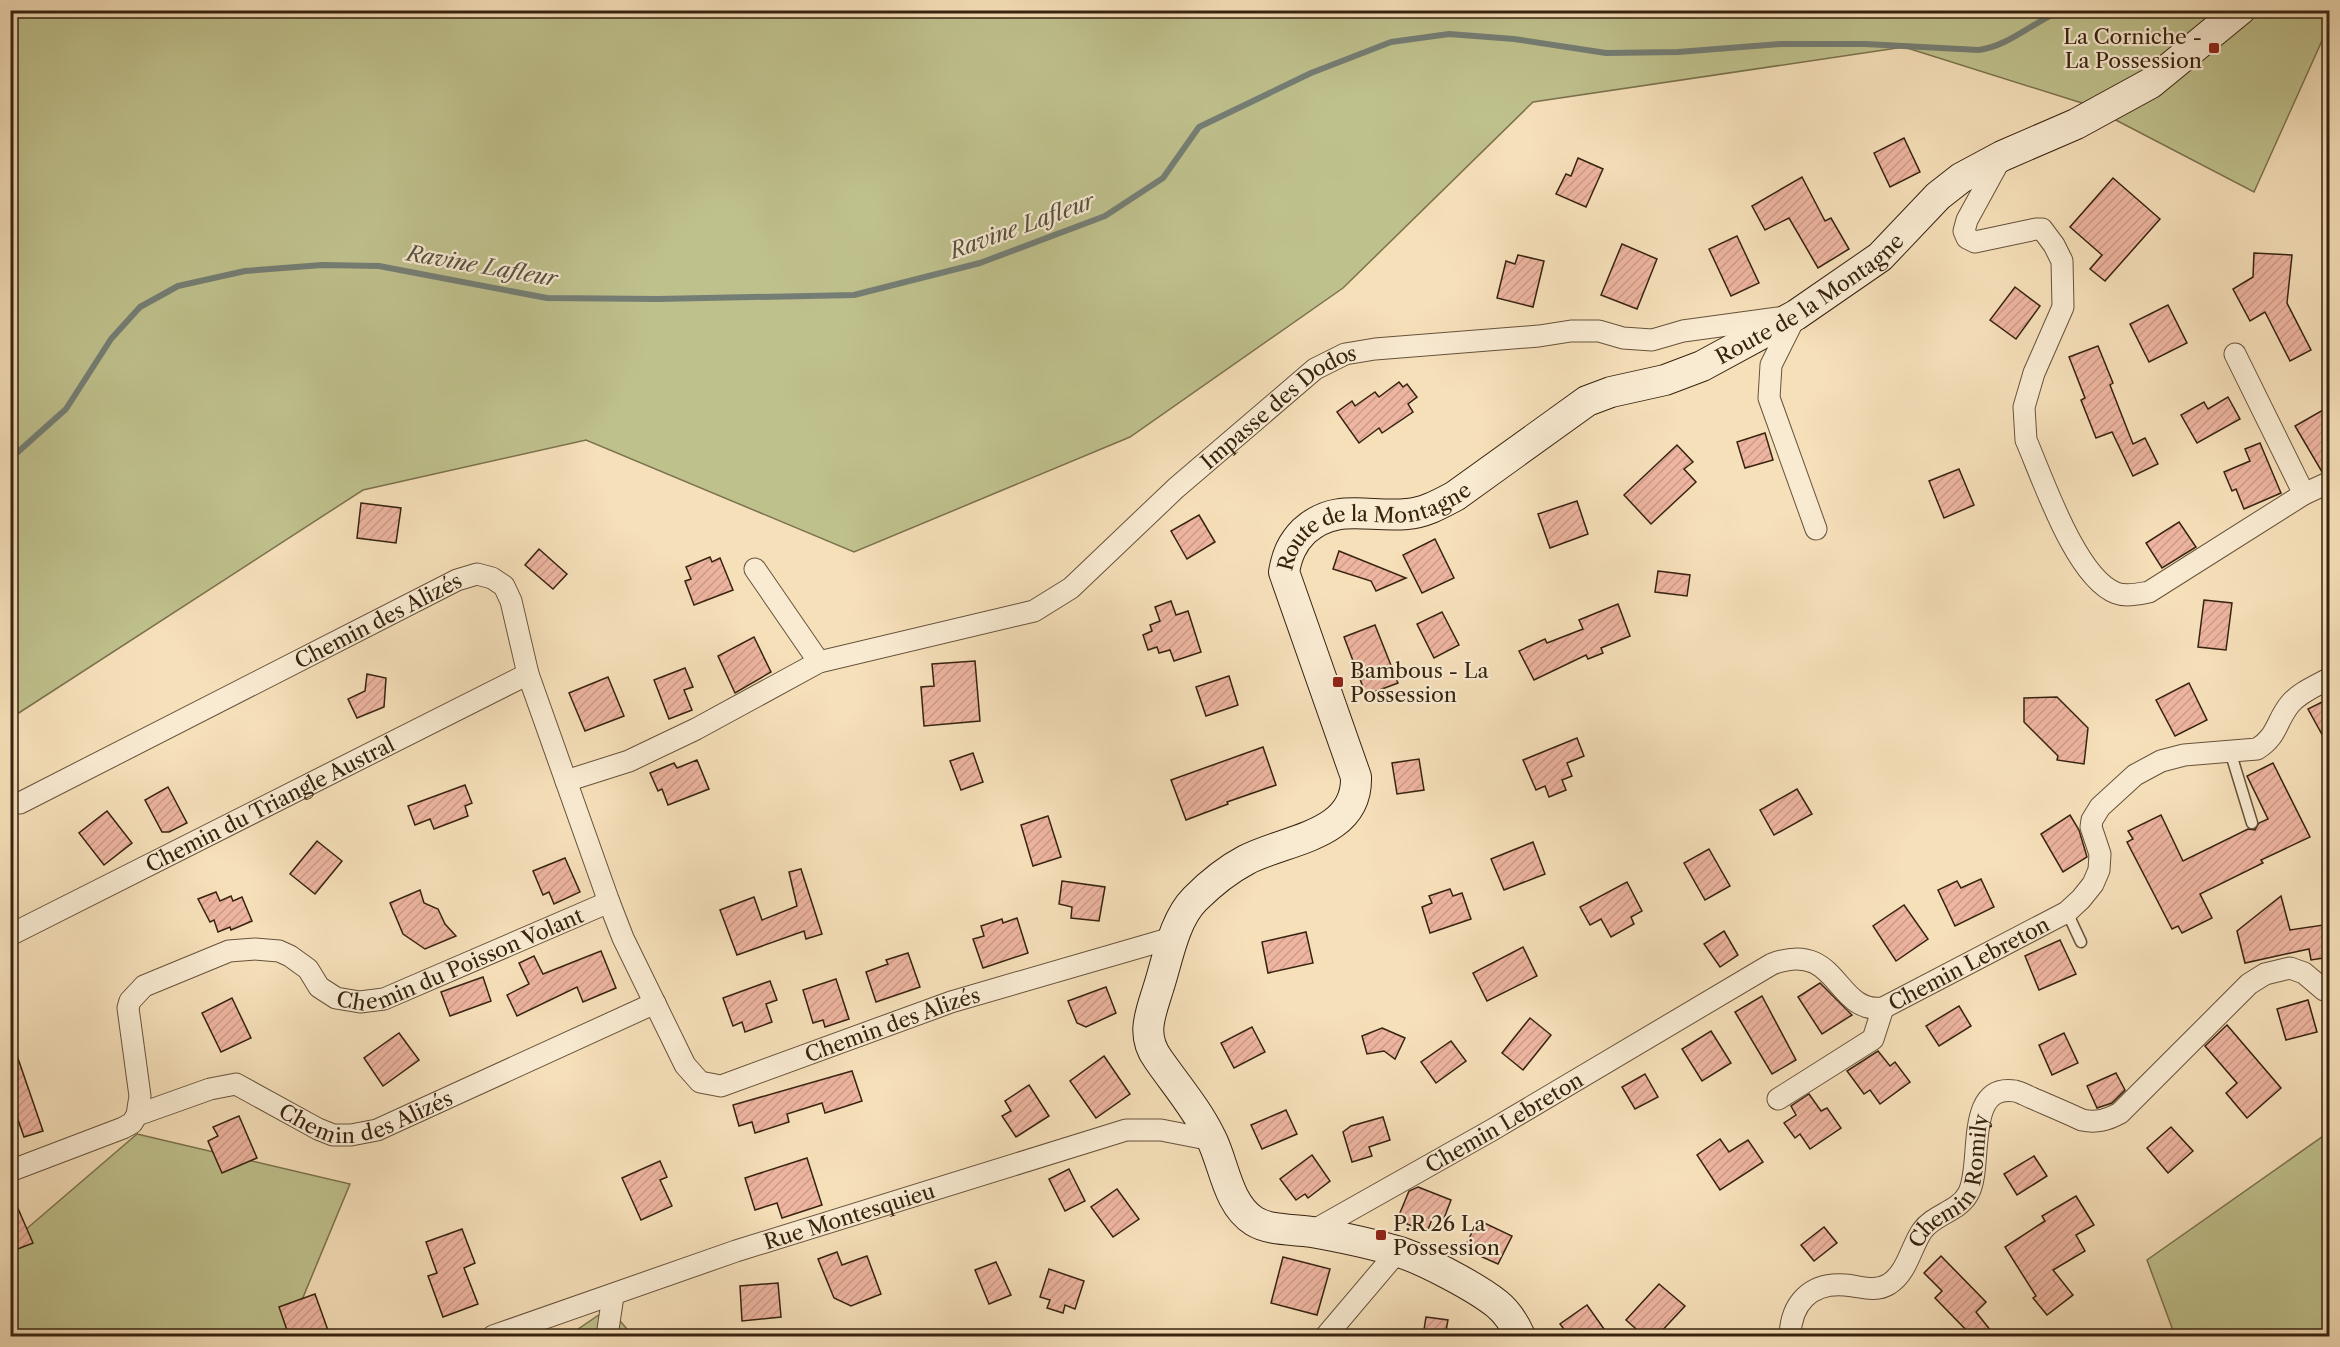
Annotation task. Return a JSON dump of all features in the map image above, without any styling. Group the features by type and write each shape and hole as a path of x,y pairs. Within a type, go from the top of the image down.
{"main road":[{"name":"Route de la Montagne","path":"1520,1336 1515,1325 1498,1304 1441,1271 1398,1251 1311,1232 1268,1226 1254,1221 1229,1190 1212,1140 1186,1095 1149,1047 1147,1032 1152,1010 1181,920 1194,900 1245,860 1332,825 1351,805 1356,791 1356,777 1284,572 1292,544 1301,534 1326,516 1344,513 1408,514 1432,508 1455,496 1587,401 1611,392 1665,380 1702,366 1796,315 1880,257 1938,196 1960,178 2002,156 2076,124 2151,83 2240,10"}],"street":[{"path":"2002,156 1967,220 1964,231 1967,238 1975,242 2036,229 2042,230 2054,245 2062,261 2063,307 2034,373 2024,407 2024,424 2026,440 2065,532 2095,579 2119,595 2149,592 2304,494 2330,482"},
{"path":"1796,315 1772,364 1769,398 1815,529"},
{"name":"Impasse des Dodos","path":"566,781 629,761 696,729 819,662 1034,611 1071,588 1176,488 1316,369 1345,354 1375,349 1539,336 1571,331 1599,331 1623,338 1652,340 1683,331 1796,315"},
{"path":"2235,354 2304,494"},
{"path":"754,569 819,662"},
{"name":"Chemin des Alizés","path":"20,803 457,580 477,574 492,578 504,586 511,601 528,674 623,938 685,1065 700,1082 721,1086 951,1002 1175,937"},
{"name":"Chemin du Triangle Austral","path":"10,935 528,674"},
{"name":"Chemin Lebreton","path":"1311,1232 1492,1130 1772,964 1787,958 1802,958 1816,963 1830,973 1854,1001 1873,1010 1883,1008 2067,912 2093,884 2099,870 2100,854 2091,827 2092,820 2100,807 2135,775 2161,761 2184,754 2257,749 2274,735 2289,705 2298,696 2330,678"},
{"name":"Chemin du Poisson Volant","path":"137,1114 140,1096 128,1008 130,1001 144,986 229,951 255,949 279,951 290,956 308,969 319,987 336,998 360,1002 384,999 609,902"},
{"name":"Chemin Romily","path":"1790,1336 1791,1322 1796,1307 1817,1289 1833,1285 1881,1288 1891,1283 1901,1272 1925,1226 1967,1196 1973,1181 1978,1153 1978,1122 1983,1107 1998,1093 2015,1091 2082,1120 2093,1122 2106,1120 2120,1113 2235,996 2265,974 2282,969 2296,969 2324,990 2330,991"},
{"name":"Chemin des Alizés","path":"10,1172 123,1128 132,1123 137,1114 210,1089 236,1084 333,1135 351,1135 377,1130 655,1003"},
{"path":"1778,1099 1873,1039 1883,1008"},
{"name":"Rue Montesquieu","path":"493,1336 613,1296 736,1251 1126,1130 1161,1130 1212,1140"},
{"path":"1326,1336 1398,1251"},
{"path":"607,1336 613,1296"}],"lane":[{"path":"2230,751 2252,823"},
{"path":"2067,912 2081,942"}],"green space":[{"path":"11,11 2329,11 2329,25 2254,192 2085,104 1904,47 1533,102 1343,288 1130,437 854,552 586,440 363,490 11,718"},
{"path":"2329,1132 2329,1336 2175,1336 2147,1260"},
{"path":"137,1134 350,1184 287,1336 11,1336 10,1243"},
{"path":"609,1308 633,1336 568,1336"}],"building":[{"path":"1904,138 1920,172 1890,187 1874,153"},
{"path":"1578,158 1603,169 1586,207 1556,194 1566,174 1571,176"},
{"path":"1802,177 1825,221 1831,218 1849,249 1818,268 1789,218 1765,230 1752,206"},
{"path":"2113,178 2160,219 2105,281 2090,269 2102,255 2070,227"},
{"path":"1737,236 1759,283 1731,296 1709,249"},
{"path":"1622,244 1657,259 1637,309 1601,295"},
{"path":"2254,253 2292,255 2287,303 2311,350 2290,361 2265,312 2250,321 2233,289 2253,277"},
{"path":"1518,255 1544,261 1533,307 1497,298 1506,261 1515,264"},
{"path":"2015,287 2040,306 2016,339 1990,320"},
{"path":"2168,305 2187,343 2149,362 2130,324"},
{"path":"2098,346 2113,383 2110,385 2133,444 2145,438 2158,464 2133,476 2112,432 2096,438 2081,400 2085,398 2069,357"},
{"path":"1399,382 1403,387 1407,384 1417,397 1408,404 1413,412 1382,433 1379,428 1359,443 1337,412 1352,401 1355,406 1375,392 1379,397"},
{"path":"2228,397 2240,419 2197,443 2181,415 2204,402 2208,409"},
{"path":"2323,410 2330,420 2330,470 2322,472 2295,426"},
{"path":"1765,433 1773,460 1745,468 1737,442"},
{"path":"2260,443 2281,493 2244,509 2236,489 2232,491 2224,472 2250,461 2245,449"},
{"path":"1677,445 1693,462 1684,469 1696,482 1651,524 1624,495"},
{"path":"1959,469 1974,505 1944,518 1929,481"},
{"path":"1577,501 1588,534 1550,548 1538,514"},
{"path":"361,503 401,508 396,543 357,538"},
{"path":"1199,515 1215,542 1187,559 1171,531"},
{"path":"2179,522 2196,547 2162,568 2146,543"},
{"path":"1435,539 1454,578 1422,593 1403,555"},
{"path":"539,549 567,574 553,589 525,565"},
{"path":"1339,551 1406,578 1376,591 1371,581 1333,569"},
{"path":"710,557 712,562 720,558 733,590 694,605 685,581 691,579 686,567"},
{"path":"1658,571 1690,575 1687,596 1655,592"},
{"path":"2204,600 2232,603 2226,650 2198,647"},
{"path":"1171,601 1176,615 1188,611 1201,652 1174,661 1170,650 1159,653 1157,647 1148,650 1143,635 1152,631 1150,625 1160,621 1155,607"},
{"path":"1618,604 1630,636 1601,648 1603,653 1588,659 1586,655 1534,680 1519,651 1545,639 1547,643 1583,629 1579,620"},
{"path":"1442,612 1459,645 1434,658 1417,624"},
{"path":"1375,625 1398,683 1366,695 1344,637"},
{"path":"754,637 771,672 735,693 718,656"},
{"path":"975,661 980,721 924,726 921,687 934,686 932,664"},
{"path":"685,668 693,687 684,690 692,710 669,719 654,680"},
{"path":"367,674 386,678 384,707 357,718 348,699 365,691"},
{"path":"1229,676 1238,705 1206,716 1196,687"},
{"path":"608,677 624,716 585,731 569,693"},
{"path":"2189,683 2207,720 2175,736 2156,700"},
{"path":"2057,697 2088,728 2084,764 2057,760 2058,756 2024,722 2024,698"},
{"path":"2330,698 2330,749 2308,709"},
{"path":"1577,738 1584,756 1567,763 1572,776 1562,780 1566,790 1549,797 1545,786 1536,790 1523,760"},
{"path":"1263,747 1276,785 1227,802 1228,804 1186,820 1171,780"},
{"path":"973,753 983,782 961,790 950,761"},
{"path":"1419,759 1424,790 1397,794 1392,763"},
{"path":"697,760 709,789 668,805 662,789 658,791 650,773 674,763 677,768"},
{"path":"2273,763 2310,837 2261,860 2263,863 2200,894 2212,918 2182,933 2178,926 2172,929 2127,842 2133,839 2128,831 2161,815 2183,861 2248,829 2255,830 2259,823 2268,819 2247,776"},
{"path":"465,785 472,803 465,806 468,816 434,829 430,819 415,825 408,806"},
{"path":"168,787 187,823 169,832 162,832 145,800"},
{"path":"1797,789 1812,814 1774,835 1760,810"},
{"path":"107,811 132,843 104,865 79,833"},
{"path":"2070,815 2079,830 2087,857 2063,872 2041,834"},
{"path":"1048,816 1061,857 1033,866 1021,825"},
{"path":"317,841 342,861 315,894 290,874"},
{"path":"1533,842 1545,874 1504,890 1491,859"},
{"path":"1709,849 1730,886 1705,900 1684,863"},
{"path":"565,858 580,892 554,904 549,892 543,895 533,871"},
{"path":"801,869 822,934 806,939 804,931 737,955 720,910 754,897 762,920 797,906 789,872"},
{"path":"1981,879 1994,907 1955,926 1938,890 1957,881 1961,888"},
{"path":"1062,881 1105,887 1099,921 1071,918 1072,907 1059,904"},
{"path":"1627,882 1642,911 1631,917 1634,924 1611,937 1601,919 1590,925 1580,907"},
{"path":"1450,889 1453,896 1462,893 1471,919 1430,933 1422,907 1432,903 1429,896"},
{"path":"420,890 424,903 438,909 445,924 456,936 425,949 403,934 390,903"},
{"path":"216,892 220,901 231,896 233,901 242,897 252,921 231,930 230,927 218,932 214,920 210,922 198,899"},
{"path":"2281,896 2290,930 2330,924 2330,957 2311,960 2309,949 2245,963 2237,931"},
{"path":"1904,905 1928,939 1896,961 1873,926"},
{"path":"1017,918 1028,953 983,968 973,939 984,936 981,926 1002,919 1003,923"},
{"path":"1724,931 1738,955 1720,967 1704,944"},
{"path":"1306,932 1313,963 1268,973 1262,942"},
{"path":"2060,940 2076,974 2039,990 2025,956"},
{"path":"1523,947 1537,976 1487,1001 1473,973"},
{"path":"601,951 616,988 583,1002 577,987 517,1016 507,995 529,984 519,963 534,956 543,974"},
{"path":"908,953 920,987 876,1002 866,972 888,964 886,960"},
{"path":"483,977 491,1001 450,1016 441,992"},
{"path":"836,979 849,1019 825,1027 823,1020 813,1023 803,990"},
{"path":"770,981 777,1000 766,1004 772,1022 745,1032 742,1022 733,1026 723,998"},
{"path":"1820,983 1852,1015 1822,1034 1798,997"},
{"path":"1106,987 1116,1013 1086,1027 1077,1023 1068,1001"},
{"path":"1762,996 1796,1060 1772,1074 1735,1012"},
{"path":"232,998 251,1038 221,1052 202,1013"},
{"path":"2308,1000 2317,1032 2286,1040 2277,1009"},
{"path":"1959,1006 1971,1026 1939,1046 1926,1026"},
{"path":"1530,1018 1551,1035 1523,1070 1502,1053"},
{"path":"2227,1025 2281,1088 2247,1118 2226,1093 2237,1083 2205,1046"},
{"path":"1252,1027 1265,1052 1234,1068 1221,1043"},
{"path":"1382,1028 1405,1038 1395,1059 1384,1051 1367,1054 1362,1036"},
{"path":"1711,1031 1731,1063 1702,1081 1682,1049"},
{"path":"399,1033 419,1060 383,1086 364,1058"},
{"path":"2064,1033 2078,1063 2052,1075 2039,1045"},
{"path":"1451,1041 1466,1061 1436,1083 1421,1062"},
{"path":"13,1044 43,1131 24,1137 10,1097 10,1045"},
{"path":"1878,1051 1890,1066 1895,1062 1910,1082 1880,1104 1870,1090 1864,1094 1847,1071"},
{"path":"1104,1056 1130,1094 1096,1118 1070,1081"},
{"path":"852,1071 862,1101 825,1113 822,1103 787,1114 789,1122 755,1133 752,1122 739,1126 733,1105"},
{"path":"2116,1073 2125,1090 2112,1103 2097,1108 2087,1086"},
{"path":"1645,1074 1658,1097 1635,1109 1622,1087"},
{"path":"1029,1085 1049,1116 1016,1137 1002,1116 1011,1111 1005,1101"},
{"path":"1809,1094 1821,1111 1827,1108 1841,1128 1810,1149 1800,1134 1795,1138 1784,1123 1796,1115 1791,1106"},
{"path":"1286,1110 1297,1134 1262,1149 1251,1125"},
{"path":"239,1116 257,1158 222,1173 208,1141 218,1136 213,1127"},
{"path":"1383,1117 1390,1140 1369,1147 1372,1156 1352,1162 1343,1132 1351,1126"},
{"path":"2171,1127 2193,1151 2168,1173 2147,1148"},
{"path":"1720,1139 1729,1152 1748,1140 1763,1162 1720,1190 1697,1155"},
{"path":"1312,1155 1330,1181 1308,1198 1305,1194 1296,1200 1280,1179"},
{"path":"2034,1156 2047,1176 2017,1195 2004,1174"},
{"path":"807,1158 822,1205 782,1218 777,1203 755,1210 745,1178"},
{"path":"660,1161 667,1177 660,1180 672,1206 641,1220 622,1178"},
{"path":"1069,1169 1085,1201 1065,1211 1049,1179"},
{"path":"1418,1187 1451,1200 1443,1221 1433,1217 1427,1232 1397,1220 1409,1191"},
{"path":"1117,1189 1139,1219 1113,1237 1091,1207"},
{"path":"10,1190 33,1243 10,1252"},
{"path":"2076,1196 2094,1225 2076,1235 2085,1251 2053,1270 2073,1295 2047,1315 2033,1298 2036,1296 2005,1247 2045,1221 2042,1216"},
{"path":"1478,1220 1512,1236 1498,1264 1464,1249"},
{"path":"1824,1227 1837,1243 1814,1261 1801,1245"},
{"path":"462,1229 475,1263 464,1268 478,1304 443,1317 428,1276 437,1273 426,1242"},
{"path":"837,1252 842,1265 867,1256 881,1294 851,1306 834,1298 818,1259"},
{"path":"1941,1256 1986,1302 1976,1312 1995,1336 1972,1336 1935,1298 1942,1291 1924,1273"},
{"path":"1283,1257 1330,1269 1317,1315 1271,1303"},
{"path":"996,1262 1011,1295 989,1304 975,1270"},
{"path":"1049,1269 1084,1281 1075,1309 1065,1305 1063,1313 1047,1308 1050,1300 1040,1297"},
{"path":"778,1283 781,1317 742,1321 740,1286"},
{"path":"1659,1284 1685,1306 1657,1336 1644,1336 1626,1320"},
{"path":"315,1294 330,1336 289,1336 279,1307"},
{"path":"1587,1305 1609,1336 1569,1336 1560,1324"},
{"path":"1426,1317 1448,1320 1445,1336 1423,1336"}],"waterway":[{"name":"Ravine Lafleur","path":"10,459 66,409 111,339 140,307 178,286 245,271 322,265 379,266 547,298 658,299 854,295 980,263 1105,216 1163,178 1199,127 1311,73 1391,42 1449,34 1514,39 1606,53 1678,52 1781,44 1865,44 1979,50 2001,44 2063,10"}],"place":[{"name":"La Corniche - La Possession","path":"2214,48"},
{"name":"Bambous - La Possession","path":"1338,682"},
{"name":"P.R 26 La Possession","path":"1381,1235"}]}
